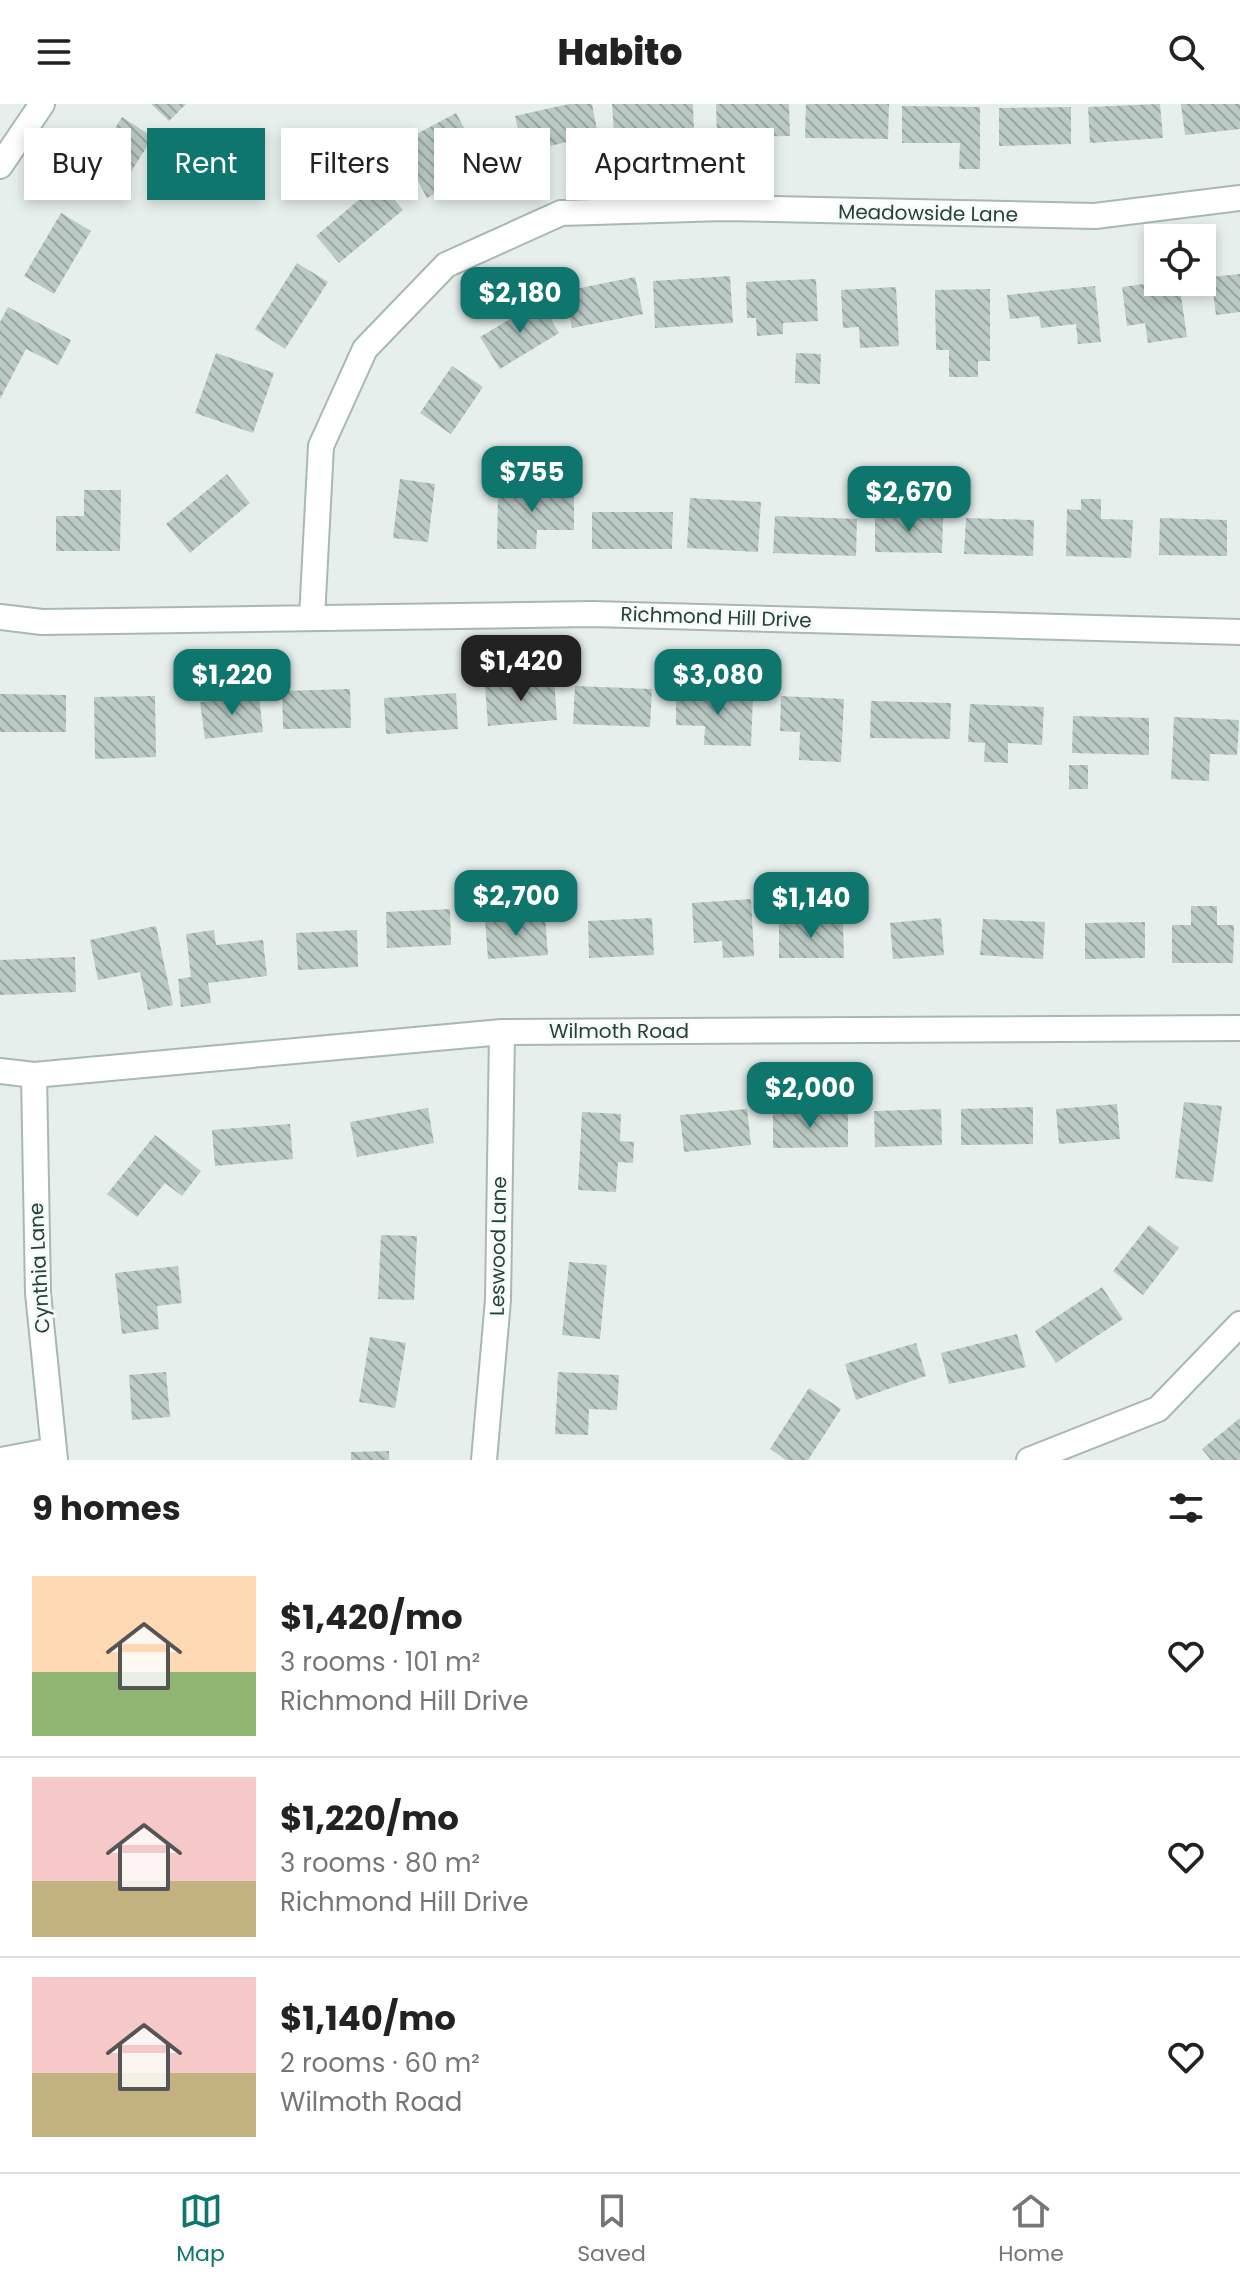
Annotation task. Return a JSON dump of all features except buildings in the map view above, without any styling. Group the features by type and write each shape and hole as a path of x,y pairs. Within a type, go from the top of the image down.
{"street":[{"path":"0,166 42,104"},
{"name":"Meadowside Lane","path":"312,618 321,446 365,349 446,265 561,213 724,208 1095,216 1240,198"},
{"name":"Richmond Hill Drive","path":"0,617 42,622 593,614 1240,632"},
{"name":"Wilmoth Road","path":"0,1071 34,1075 502,1032 1240,1028"},
{"name":"Leswood Lane","path":"484,1460 498,1300 502,1032"},
{"name":"Cynthia Lane","path":"34,1075 38,1293 55,1455"},
{"path":"1029,1460 1158,1409 1240,1324"},
{"path":"1,1460 55,1455"}]}
